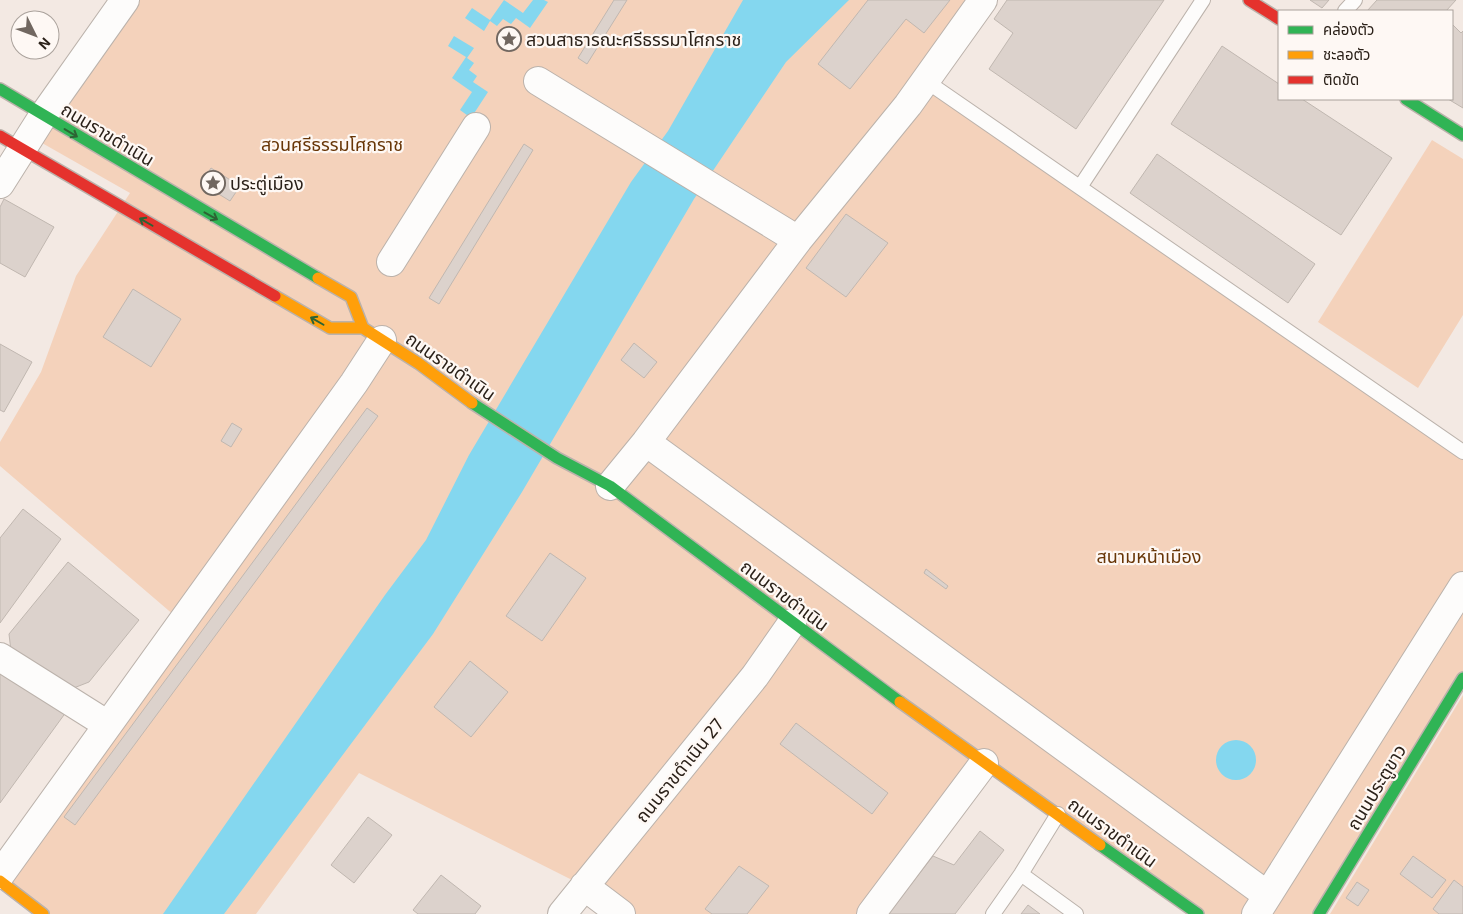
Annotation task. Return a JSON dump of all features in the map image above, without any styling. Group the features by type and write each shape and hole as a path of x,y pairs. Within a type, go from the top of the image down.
{"main road":[{"path":"1249,0 1278,18"},
{"name":"ถนนราขดำเนิน","path":"0,89 351,297 373,334 557,458 610,486 792,623 984,763 1198,914"},
{"path":"1408,100 1462,133"},
{"path":"11,143 330,328 373,334"},
{"name":"ถนนประตูขาว","path":"1319,914 1461,688"},
{"path":"0,881 43,914"},
{"name":"ถนนราขดำเนิน","path":"1179,902 1187,914"}],"street":[{"path":"0,184 11,143 43,116 125,0"},
{"path":"610,486 646,442 798,240 926,80 983,0"},
{"path":"538,81 798,240"},
{"path":"391,262 476,127"},
{"path":"0,875 354,383 373,334"},
{"path":"646,442 1261,905 1463,586"},
{"name":"ถนนราขดำเนิน 27","path":"562,914 755,676 792,623"},
{"path":"0,657 108,726"},
{"path":"871,914 984,763"},
{"path":"584,886 621,914"}],"lane":[{"path":"1080,187 1203,0"},
{"path":"1347,10 1355,0"},
{"path":"926,80 1463,452"},
{"path":"993,914 1022,874 1058,814"},
{"path":"1022,874 1076,914"}],"green space":[{"path":"125,0 983,0 926,80 1463,452 1463,675 1319,914 1198,914 984,763 871,914 621,914 584,886 359,773 256,914 43,914 0,881 182,622 0,466 0,442 41,372 76,276 130,193 35,139"},
{"path":"1432,140 1463,159 1463,315 1418,388 1318,322"},
{"path":"1463,695 1463,914 1330,914"}],"water":[{"path":"504,0 523,13 533,0 548,2 530,28 516,18 511,24 503,19 497,26 490,21 484,31 465,18 472,8 490,20"},
{"path":"743,0 849,0 786,62 694,199 522,492 433,634 224,914 163,914 385,595 426,540 469,455 631,182 668,131"},
{"path":"454,36 474,48 467,58 474,63 469,70 477,76 473,82 488,92 471,118 460,110 472,92 452,78 466,57 448,46"},
{"path":"1236,740 1250,746 1256,760 1250,774 1236,780 1222,774 1216,760 1222,746"}],"building":[{"path":"614,0 627,0 587,64 578,58"},
{"path":"868,0 950,0 924,33 906,19 850,89 818,64"},
{"path":"1007,0 1164,0 1076,129 989,69 1013,33 994,19"},
{"path":"1310,0 1329,0 1322,8"},
{"path":"1377,0 1456,0 1447,10 1368,10"},
{"path":"1453,25 1461,33 1463,31 1463,108 1450,100 1453,100"},
{"path":"1222,46 1278,83 1278,100 1304,100 1392,158 1341,235 1171,124"},
{"path":"524,144 533,150 439,304 429,298"},
{"path":"1157,154 1315,264 1288,303 1130,193"},
{"path":"211,168 240,186 230,201 201,183"},
{"path":"4,199 54,227 25,277 0,263 0,207"},
{"path":"846,214 888,243 846,297 806,268"},
{"path":"133,289 181,319 151,367 103,337"},
{"path":"634,343 657,362 644,378 621,360"},
{"path":"0,344 32,362 4,412 0,410"},
{"path":"367,408 378,416 75,825 64,817"},
{"path":"232,423 242,429 231,447 221,441"},
{"path":"23,509 61,539 0,623 0,538"},
{"path":"550,553 586,578 542,641 506,616"},
{"path":"68,562 139,620 89,682 66,691 11,651 9,634"},
{"path":"926,569 948,586 946,589 924,573"},
{"path":"470,661 508,692 471,737 434,707"},
{"path":"0,664 69,708 0,803"},
{"path":"796,723 888,793 872,814 780,744"},
{"path":"368,817 392,835 354,883 331,865"},
{"path":"980,831 1004,850 955,914 888,914 933,856 954,865"},
{"path":"1413,856 1446,880 1432,898 1400,874"},
{"path":"739,866 769,886 747,914 712,914 705,909"},
{"path":"441,875 481,906 475,914 418,914 413,910"},
{"path":"1454,880 1463,887 1463,914 1439,914 1433,909"},
{"path":"1357,882 1369,890 1358,906 1346,898"},
{"path":"1028,905 1040,914 1021,914"}],"traffic: fast":[{"path":"0,89 318,278"},
{"path":"1408,100 1463,135"},
{"path":"472,403 557,458 610,486 900,702"},
{"path":"1319,914 1463,678"},
{"path":"1100,845 1198,914"}],"traffic: slow":[{"path":"318,278 351,297 363,328"},
{"path":"275,296 330,328 363,328 418,363 472,403"},
{"path":"900,702 1100,845"},
{"path":"0,881 43,914"}],"traffic: jam":[{"path":"1249,0 1278,18"},
{"path":"0,136 275,296"}],"place":[{"name":"สวนสาธารณะศรีธรรมาโศกราช","path":"509,39"},
{"name":"ประตู่เมือง","path":"213,183"}],"park label":[{"name":"สวนศรีธรรมโศกราช","path":"332,144"},
{"name":"สนามหน้าเมือง","path":"1149,556"}]}
